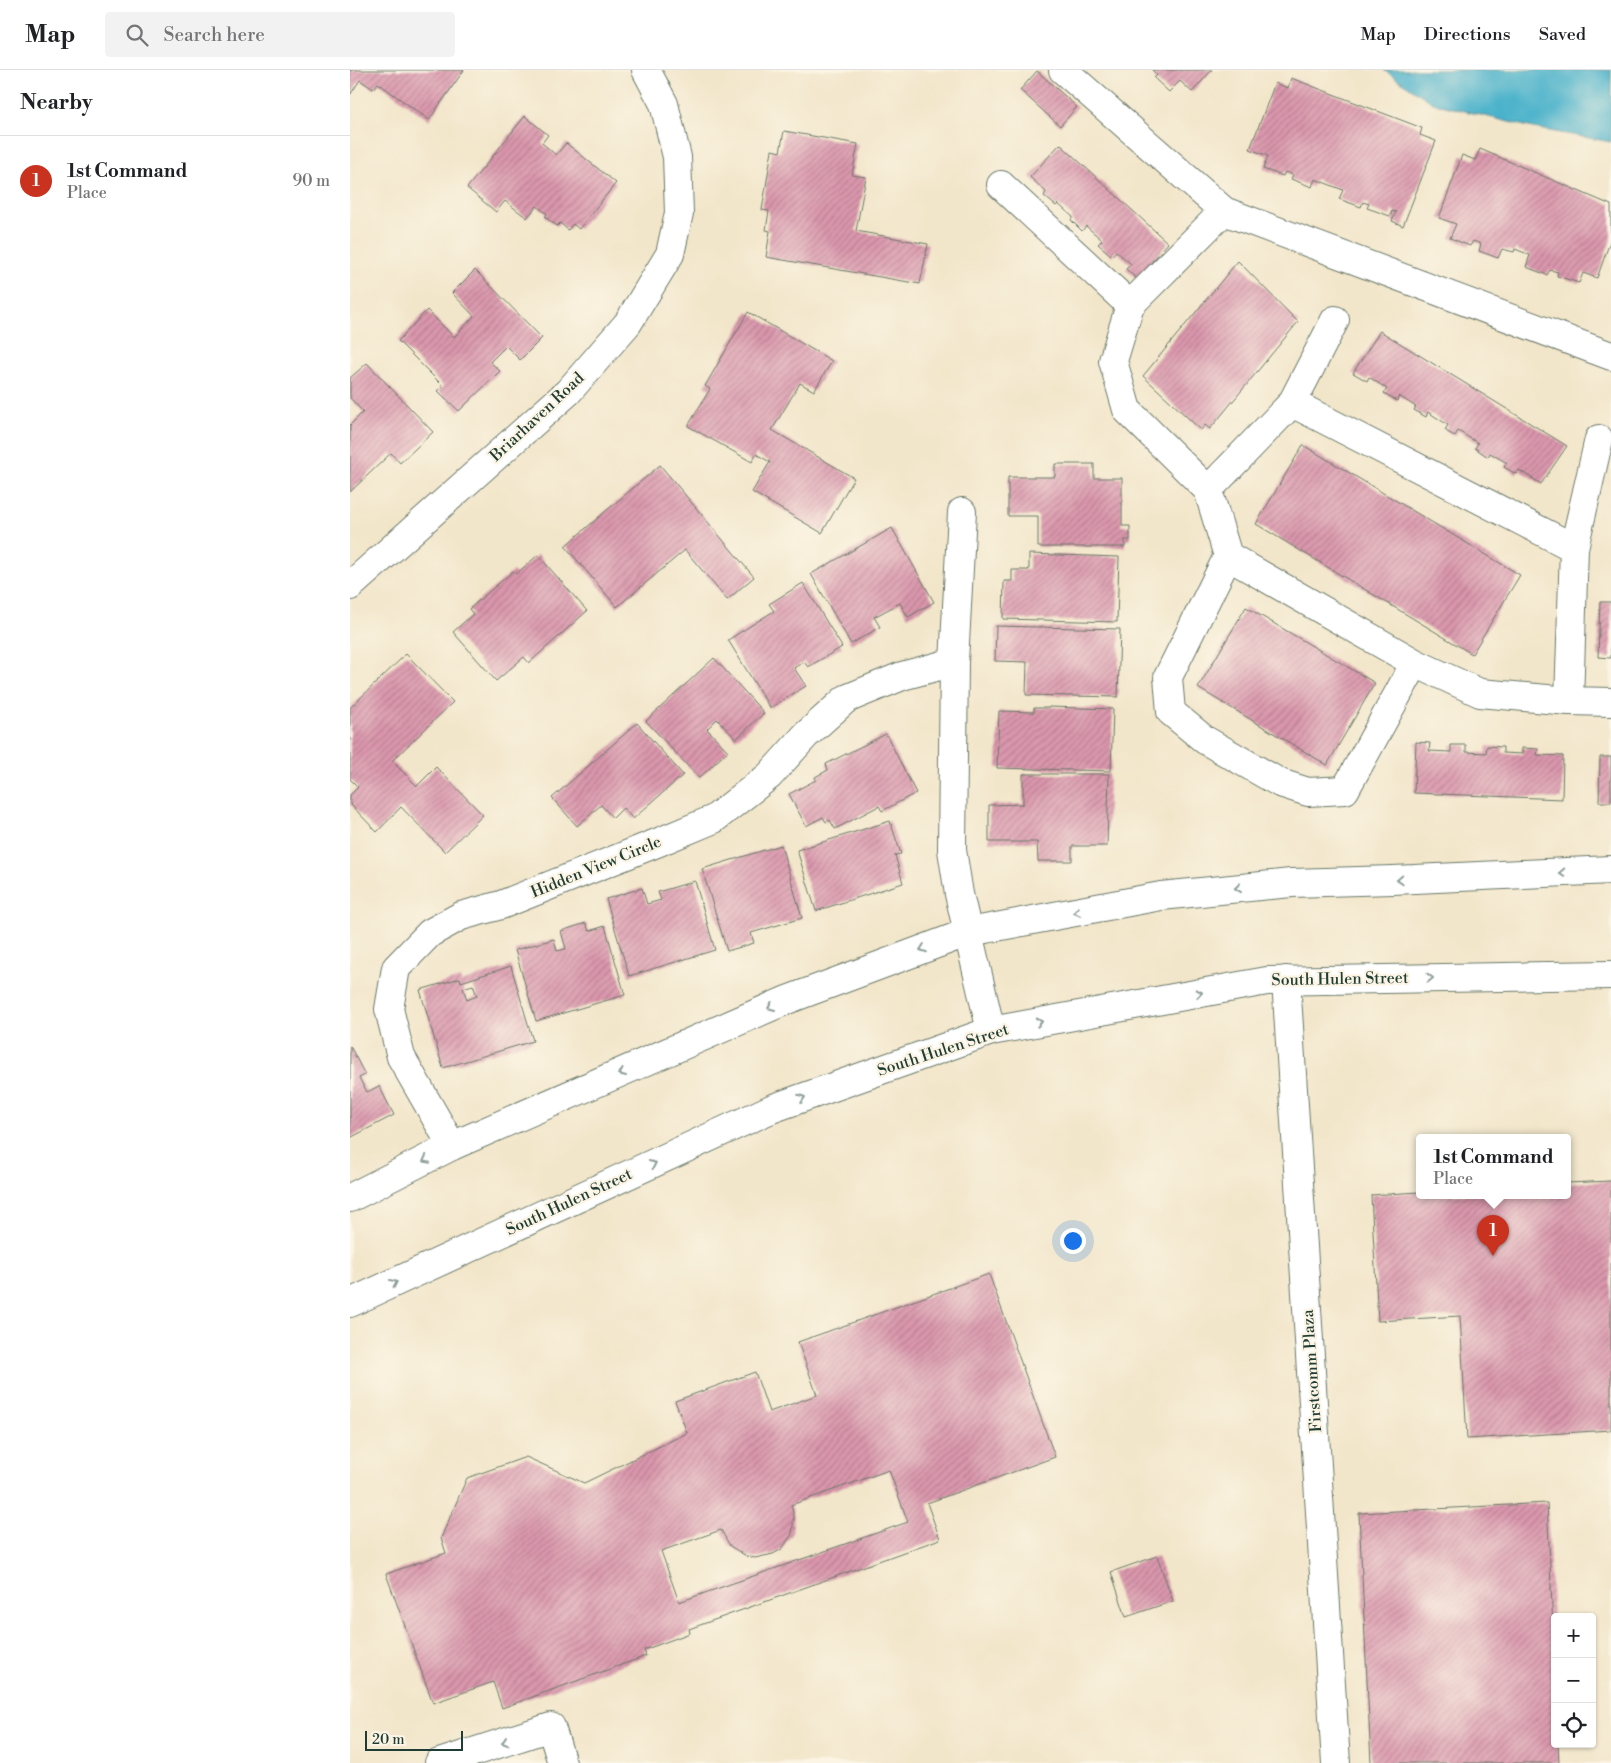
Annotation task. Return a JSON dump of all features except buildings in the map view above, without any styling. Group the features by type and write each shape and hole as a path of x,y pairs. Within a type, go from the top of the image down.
{"main road":[{"name":"Briarhaven Road","path":"350,586 568,392 628,323 670,254 679,213 677,157 664,104 646,70"},
{"path":"1063,70 1224,211 1611,356"},
{"path":"1001,185 1130,305"},
{"path":"1224,211 1130,305 1113,360 1128,410 1208,490 1228,556 1168,678 1171,712 1205,740 1280,783 1308,792 1345,790 1415,664"},
{"path":"1208,490 1292,403 1335,320"},
{"path":"1292,403 1574,548"},
{"path":"1569,701 1574,548 1599,439"},
{"path":"962,512 954,662 952,850 959,894 991,1031"},
{"path":"1228,556 1415,664 1480,692 1569,701 1611,702"},
{"name":"Hidden View Circle","path":"452,1146 401,1057 389,1009 396,968 430,933 461,916 501,905 714,819 769,776 806,735 846,699 902,676 954,662"},
{"path":"350,1198 452,1146 787,1000 969,932 1161,896 1291,883 1611,870"},
{"name":"South Hulen Street","path":"350,1303 771,1110 991,1031 1267,980 1611,975"},
{"name":"Firstcomm Plaza","path":"1286,980 1336,1763"},
{"path":"439,1763 551,1727 562,1763"}],"water":[{"path":"1384,70 1611,70 1611,142 1533,128 1433,103"}],"place":[{"name":"1st Command","path":"1493,1256"}]}
